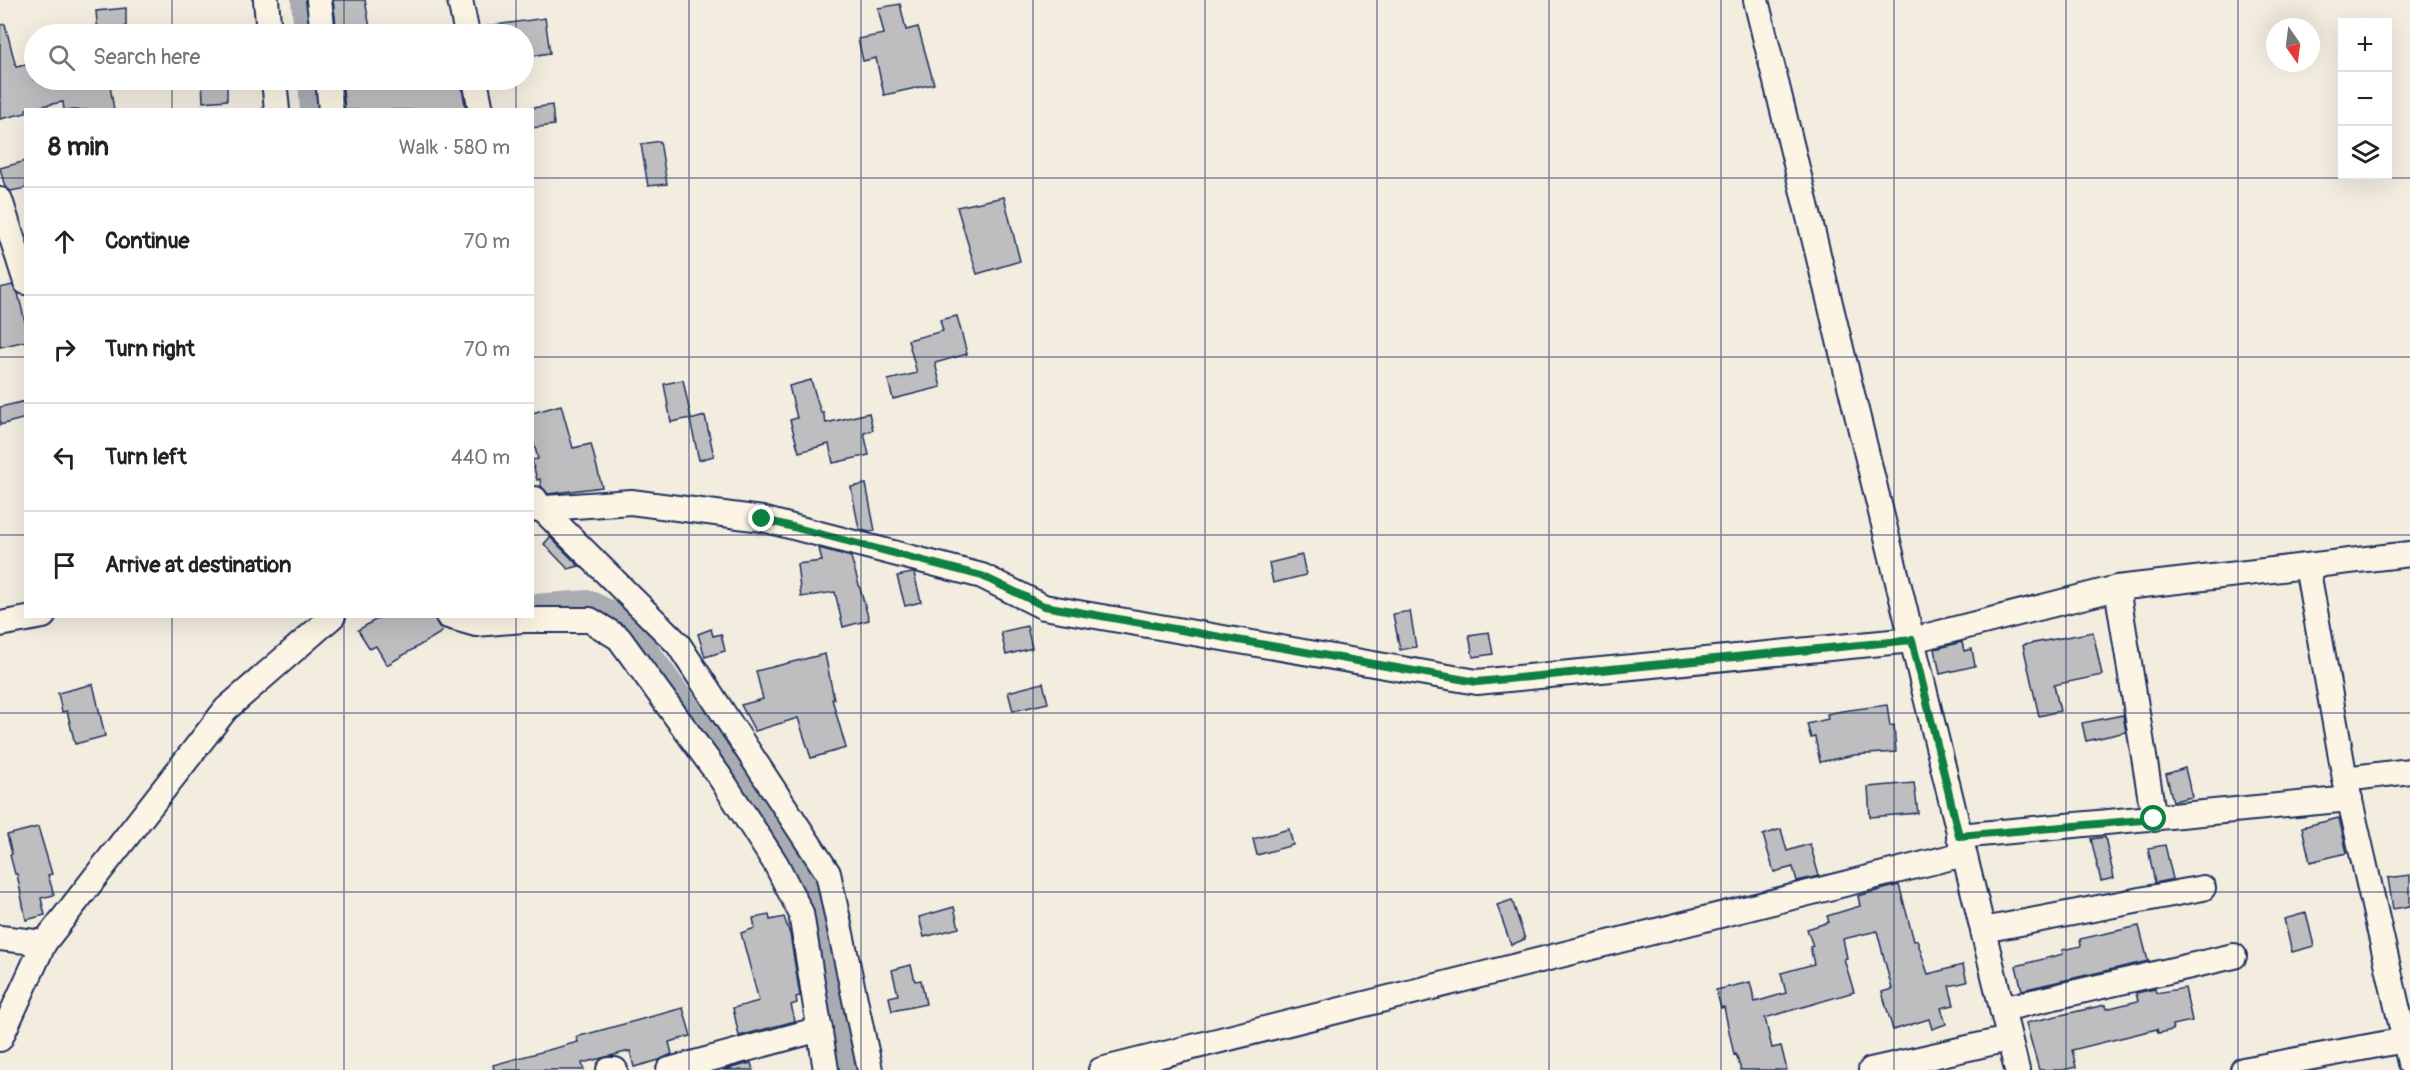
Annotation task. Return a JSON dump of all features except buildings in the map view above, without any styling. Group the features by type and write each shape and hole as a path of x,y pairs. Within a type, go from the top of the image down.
{"street":[{"path":"266,0 268,24"},
{"path":"319,0 322,24"},
{"path":"460,0 465,24"},
{"path":"1756,0 2017,1070"},
{"path":"275,90 278,108"},
{"path":"329,90 331,108"},
{"path":"477,90 480,108"},
{"path":"0,200 24,276"},
{"path":"535,504 631,502 762,519 982,576 1044,606 1477,682 1912,640 2117,588 2410,554"},
{"path":"535,504 678,644 828,873 870,1070"},
{"path":"2243,1070 2407,1052 2347,789 2307,566"},
{"path":"2117,588 2154,819"},
{"path":"0,624 32,618"},
{"path":"0,1039 44,943 226,710 331,618"},
{"path":"455,618 476,624 523,620 590,620 619,638 720,777 776,864 801,913 826,1070"},
{"path":"1101,1070 1962,845 2154,819 2347,789 2410,771"},
{"path":"1983,930 2203,888"},
{"path":"0,938 44,943"},
{"path":"2002,1008 2234,956"},
{"path":"680,1068 820,1029"},
{"path":"1871,1070 2008,1039"},
{"path":"609,1070 615,1070"}],"waterway":[{"path":"301,0 303,24"},
{"path":"309,90 310,108"},
{"path":"534,604 589,600 627,618 806,871 847,1070"}],"route":[{"path":"762,519 982,576 1044,606 1477,682 1912,640 1959,836 2154,819"}]}
